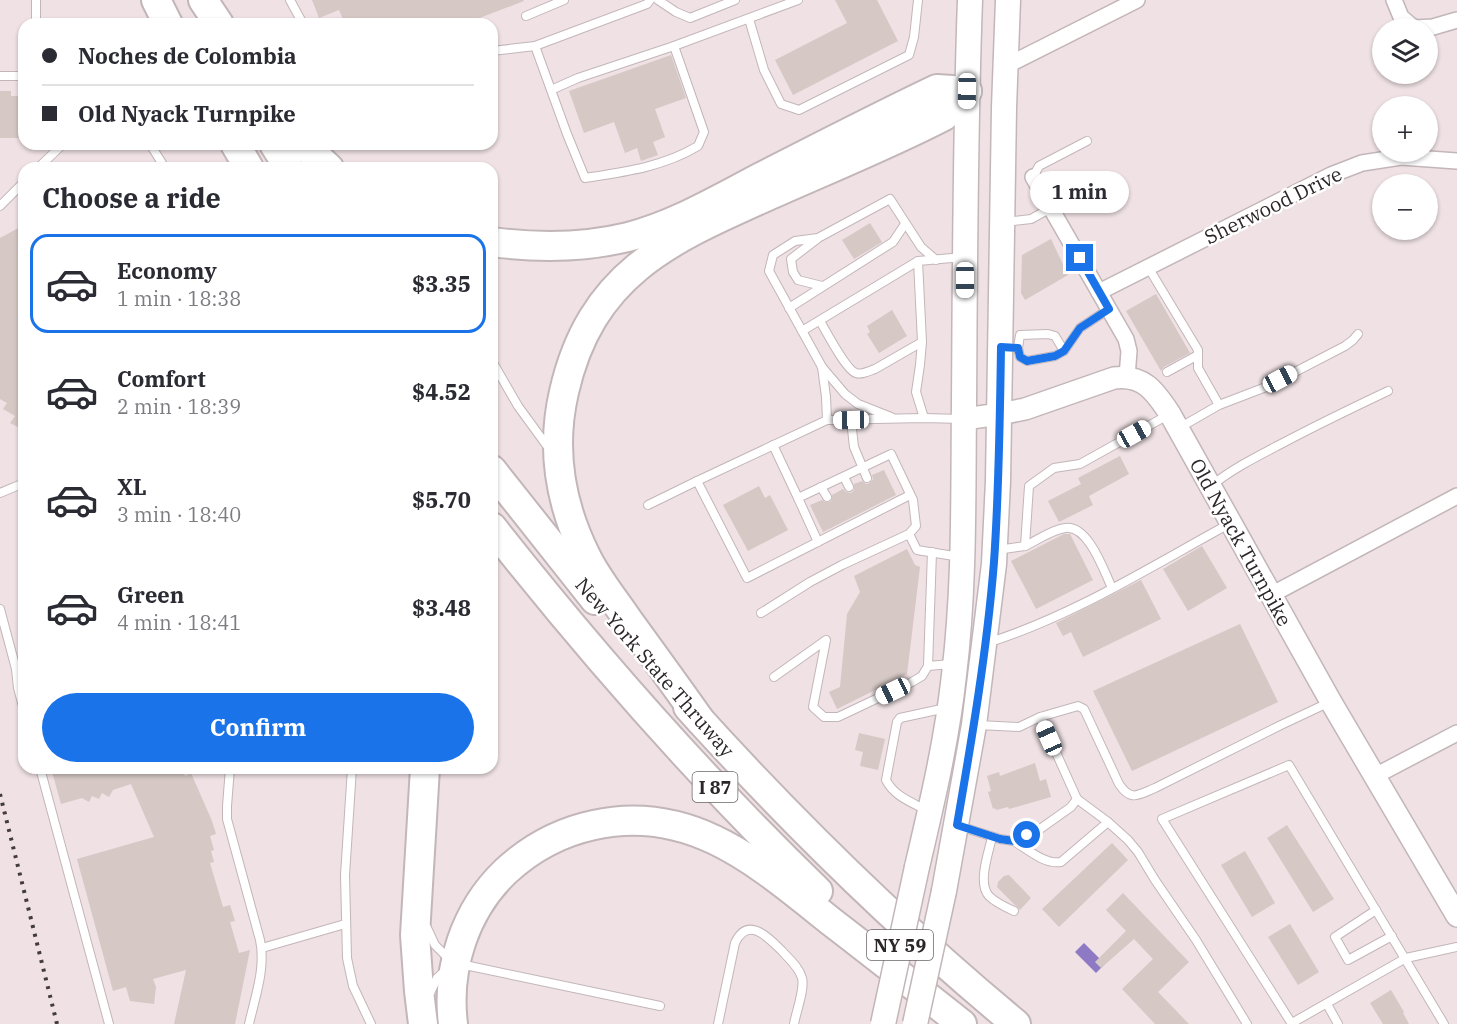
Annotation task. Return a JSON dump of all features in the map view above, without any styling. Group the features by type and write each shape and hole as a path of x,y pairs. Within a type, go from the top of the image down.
{"highway":[{"path":"156,0 165,18"},
{"path":"194,0 204,18"},
{"path":"203,0 215,18"},
{"path":"498,243 572,246 607,241 645,231 697,210 937,88 967,91"},
{"path":"700,720 587,559 574,531 565,501 558,461 559,423 567,377 584,333 610,293 641,263 661,249 712,220 925,126 944,116 967,91"},
{"path":"310,150 322,162"},
{"name":"New York State Thruway","path":"498,478 599,604 700,720 772,796 861,885 934,953 1016,1024"},
{"name":"New York State Thruway","path":"498,534 610,671 740,813 843,915 962,1024"},
{"path":"425,774 415,936 418,982 426,1013"},
{"path":"453,1024 452,994 455,963 470,922 487,892 508,869 532,850 561,835 597,824 629,820 663,823 690,829 755,863 962,1024"}],"main road":[{"name":"NY 59","path":"883,1024 930,812 956,663 962,558 970,0"},
{"name":"NY 59","path":"915,1024 944,891 974,725 994,550 1000,414 1010,347 1002,222 1008,0"},
{"path":"967,91 1006,66"}],"street":[{"path":"1006,66 1137,0"},
{"path":"1394,0 1402,18"},
{"path":"1438,26 1457,20"},
{"name":"Sherwood Drive","path":"1099,292 1331,175 1362,163 1401,157 1457,161"},
{"path":"964,419 1025,409 1113,378 1127,377 1128,345 1124,334 1033,177"},
{"name":"Old Nyack Turnpike","path":"1127,377 1145,384 1157,395 1174,422 1331,702 1457,916"},
{"path":"1271,595 1457,496"},
{"path":"1375,776 1457,733"}],"lane":[{"path":"36,0 36,18"},
{"path":"290,0 300,18"},
{"path":"526,16 564,0"},
{"path":"498,50 535,46 647,4 650,0"},
{"path":"658,0 690,18 735,0"},
{"path":"550,90 798,0"},
{"path":"749,19 764,70 782,104 799,110 909,55 914,37 918,0"},
{"path":"535,46 585,178 635,170 666,162 698,146 704,132 674,46"},
{"path":"0,76 18,76"},
{"path":"1033,177 1039,166 1087,141"},
{"path":"44,162 57,150"},
{"path":"0,207 18,188"},
{"path":"822,286 798,280 793,272 791,259 818,238 890,199 921,247 936,260"},
{"path":"1002,222 1031,219 1051,208"},
{"path":"789,308 893,242 905,224"},
{"path":"818,238 795,241 773,255 769,271 822,367 845,394 858,404 895,419"},
{"path":"802,331 918,261 965,257"},
{"path":"918,261 921,342 916,392 924,418"},
{"path":"1148,267 1198,350 1198,368 1219,405"},
{"path":"1064,351 1054,336 1048,334 1020,335 1010,347 1027,361 1055,356 1064,351 1080,328 1109,309"},
{"path":"820,321 848,367 856,373 874,369 921,342"},
{"path":"1025,546 1029,486 1054,468 1080,464 1174,422 1266,387 1344,346 1358,334"},
{"path":"1167,372 1198,355"},
{"path":"822,367 827,420"},
{"path":"498,371 519,406 558,461"},
{"path":"1210,486 1225,475 1318,424 1388,391"},
{"path":"648,505 827,420 964,419"},
{"path":"851,420 854,447 867,478"},
{"path":"773,445 818,542"},
{"path":"761,613 834,569 909,534 916,526 913,500 891,454 798,498"},
{"path":"843,477 849,487"},
{"path":"697,481 747,578 910,495"},
{"path":"0,493 18,486"},
{"path":"821,487 826,497"},
{"path":"985,644 1077,607 1230,523"},
{"path":"994,550 1025,546 1066,528 1077,529 1088,539 1112,588"},
{"path":"909,534 917,550 962,558"},
{"path":"774,677 826,640 813,707 824,717 838,717 922,676 928,666 932,552"},
{"path":"0,609 18,662"},
{"path":"928,666 956,663"},
{"path":"974,725 1019,727 1040,717 1078,706 1084,709 1119,784 1131,796 1140,795 1155,788 1331,702"},
{"path":"930,812 896,793 886,780 897,722 900,718 950,707"},
{"path":"1040,717 1077,799 1108,822 1138,852 1196,940 1247,1024"},
{"path":"1444,1024 1406,958 1289,765 1162,819 1292,1024 1406,958 1457,948"},
{"path":"42,774 110,1024"},
{"path":"230,774 227,819 263,956 249,1024"},
{"path":"352,774 346,850 347,958 350,977 371,1024"},
{"path":"1014,841 1040,829 1071,807 1077,799"},
{"path":"421,822 423,909 431,940 444,955 455,963 660,1006"},
{"path":"957,825 992,837 1014,841 1054,863 1061,862 1108,822"},
{"path":"992,837 983,884 988,896 1014,912"},
{"path":"1376,910 1335,937 1348,960 1392,936"},
{"path":"262,948 345,924"},
{"path":"718,1024 735,943 747,930 764,934 796,966 801,975 802,985 794,1024"},
{"path":"426,1013 431,990 437,978 455,963"},
{"path":"1327,1004 1338,1024"}],"shaded area":[{"path":"1084,943 1105,964 1096,973 1075,952"}],"building":[{"path":"312,0 524,1 480,18 342,18 339,10 319,18"},
{"path":"835,0 877,0 898,41 793,95 775,60 847,23"},
{"path":"671,55 686,98 655,109 665,137 653,142 658,155 641,161 637,148 625,153 614,122 584,133 569,91"},
{"path":"0,91 11,91 11,96 18,96 18,138 0,138"},
{"path":"870,223 882,242 854,259 842,240"},
{"path":"18,228 18,427 10,423 15,416 3,409 7,403 0,399 0,238"},
{"path":"1051,239 1068,275 1025,300 1021,293 1022,255"},
{"path":"1156,294 1190,353 1164,367 1161,371 1126,311"},
{"path":"892,310 907,336 879,353 867,334 870,332 867,326"},
{"path":"1120,456 1129,474 1089,496 1093,505 1059,522 1048,501 1081,484 1078,478"},
{"path":"884,470 896,495 823,532 810,505 822,500 830,502 832,495 843,489 851,493 854,490 854,484 862,481 866,484 870,483 873,479 872,475"},
{"path":"759,486 765,498 770,495 788,530 748,551 723,505"},
{"path":"1064,534 1070,534 1093,580 1036,609 1011,561"},
{"path":"1202,546 1227,588 1188,611 1163,569"},
{"path":"907,549 915,565 920,567 907,674 837,709 829,692 840,687 847,614 860,592 854,576"},
{"path":"1141,580 1161,619 1083,657 1071,632 1063,636 1056,623"},
{"path":"1240,624 1278,702 1132,771 1093,691"},
{"path":"859,733 885,739 878,770 860,766 863,752 855,750"},
{"path":"1035,763 1040,781 1046,779 1051,797 1009,809 1008,807 993,809 988,792 991,791 987,776 999,772 1000,776"},
{"path":"53,774 184,774 185,776 191,774 216,834 210,836 214,850 211,851 214,862 210,863 223,907 230,905 235,921 230,922 239,953 250,950 235,1024 174,1024 186,970 153,979 156,987 154,1004 130,1001 126,987 113,991 77,859 154,837 131,784 113,790 109,797 102,793 99,799 92,796 89,802 82,798 61,804"},
{"path":"1287,825 1334,899 1313,912 1267,838"},
{"path":"1112,843 1128,860 1059,927 1042,909"},
{"path":"1245,851 1275,903 1252,917 1221,865"},
{"path":"1009,875 1031,898 1020,910 997,887 998,882 1004,876"},
{"path":"1123,893 1189,962 1158,992 1189,1024 1155,1024 1122,989 1153,959 1134,939 1101,968 1095,962 1126,931 1106,910"},
{"path":"1290,924 1319,972 1298,985 1268,937"},
{"path":"1391,990 1409,1024 1383,1024 1370,1003"}],"railway":[{"path":"0,794 57,1024"}],"route":[{"path":"1027,835 1014,841 1000,839 957,825 974,725 994,564 1001,347 1018,348 1020,357 1027,361 1055,356 1064,351 1080,328 1109,309 1080,258"}]}
